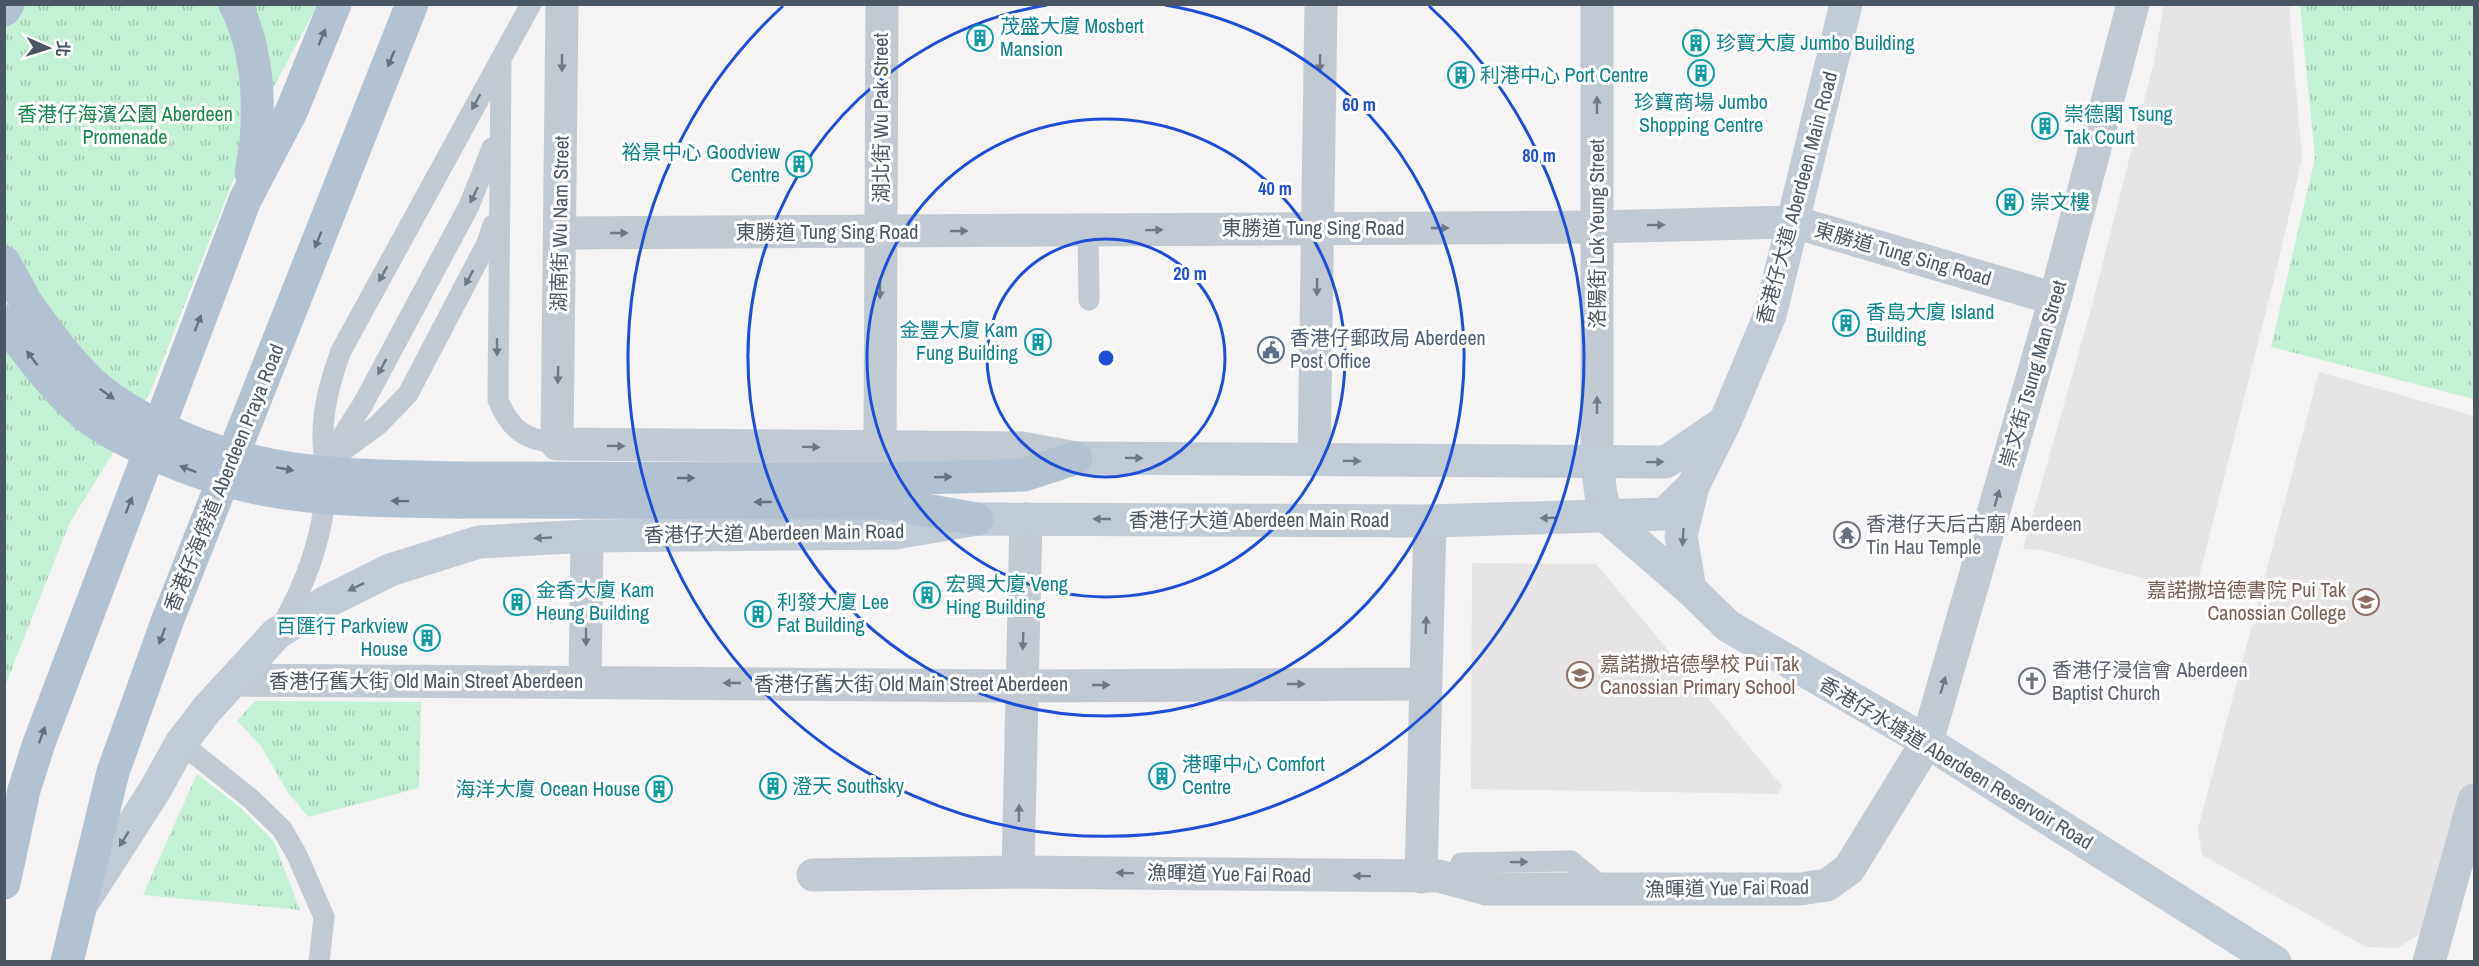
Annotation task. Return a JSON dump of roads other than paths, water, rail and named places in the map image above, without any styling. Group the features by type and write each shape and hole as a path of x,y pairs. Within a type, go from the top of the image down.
{"main road":[{"path":"4,10 8,4"},
{"path":"235,4 243,21 253,59 256,94 256,129 245,200"},
{"path":"4,882 24,790 39,743 245,200 292,110 335,4"},
{"name":"香港仔海傍道 Aberdeen Praya Road","path":"67,962 113,772 168,619 412,4"},
{"name":"香港仔大道 Aberdeen Main Road","path":"79,908 156,790 181,743 208,708 276,634 324,603 390,570 479,542 587,536 895,533 977,519 1430,521 1608,518 1664,514 1693,486 1725,422 1770,315 1846,4"},
{"path":"4,262 16,313 40,370 76,408 118,436 164,460 208,477 252,489 300,497 459,490 1024,475 1076,458 1597,464 1666,462 1725,422"},
{"path":"1597,464 1601,495 1608,518"},
{"path":"1690,589 1681,536 1693,486"},
{"path":"459,490 885,503 977,519"},
{"name":"香港仔水塘道 Aberdeen Reservoir Road","path":"1608,518 1690,589 1728,626 1927,742 2275,962"}],"street":[{"name":"湖南街 Wu Nam Street","path":"557,444 562,4"},
{"name":"湖北街 Wu Pak Street","path":"880,448 882,4"},
{"path":"1314,460 1321,4"},
{"name":"洛陽街 Lok Yeung Street","path":"1597,4 1597,464"},
{"name":"崇文街 Tsung Man Street","path":"1927,742 2055,299 2133,4"},
{"name":"東勝道 Tung Sing Road","path":"560,233 1597,227 1794,222 2055,299"},
{"path":"557,444 1022,448 1076,458"},
{"path":"1018,872 1026,519"},
{"path":"1430,521 1424,684 1440,872"},
{"path":"585,682 587,536"},
{"name":"香港仔舊大街 Old Main Street Aberdeen","path":"236,680 1022,686 1424,684"},
{"name":"漁暉道 Yue Fai Road","path":"813,875 1018,872 1440,872 1487,889 1800,889 1827,885 1848,869 1927,742"},
{"path":"2429,962 2475,800"}],"lane":[{"path":"276,634 291,609 313,554 326,491 324,416 328,388 341,351 531,4"},
{"path":"504,51 500,72 499,120 498,400 506,419 518,432 536,441 557,444"},
{"path":"326,462 363,404 473,198 491,154 499,120"},
{"path":"326,462 378,425 408,394 487,243 498,204"},
{"path":"1088,230 1089,300"},
{"path":"181,743 251,799 282,829 297,855 324,917 319,962"},
{"path":"2447,893 2475,852"},
{"path":"1440,872 1571,861 1605,889"}],"place":[{"name":"茂盛大廈 Mosbert Mansion","path":"980,38"},
{"name":"珍寶大廈 Jumbo Building","path":"1696,43"},
{"name":"珍寶商場 Jumbo Shopping Centre","path":"1701,73"},
{"name":"利港中心 Port Centre","path":"1461,75"},
{"name":"崇德閣 Tsung Tak Court","path":"2045,126"},
{"name":"裕景中心 Goodview Centre","path":"799,164"},
{"name":"崇文樓","path":"2010,202"},
{"name":"香島大廈 Island Building","path":"1846,323"},
{"name":"金豐大廈 Kam Fung Building","path":"1038,342"},
{"name":"香港仔郵政局 Aberdeen Post Office","path":"1271,350"},
{"name":"香港仔天后古廟 Aberdeen Tin Hau Temple","path":"1847,535"},
{"name":"宏興大廈 Veng Hing Building","path":"927,595"},
{"name":"金香大廈 Kam Heung Building","path":"517,602"},
{"name":"嘉諾撒培德書院 Pui Tak Canossian College","path":"2366,602"},
{"name":"利發大廈 Lee Fat Building","path":"758,614"},
{"name":"百匯行 Parkview House","path":"427,638"},
{"name":"嘉諾撒培德學校 Pui Tak Canossian Primary School","path":"1580,675"},
{"name":"香港仔浸信會 Aberdeen Baptist Church","path":"2032,681"},
{"name":"港暉中心 Comfort Centre","path":"1162,776"},
{"name":"澄天 Southsky","path":"773,786"},
{"name":"海洋大廈 Ocean House","path":"659,789"}],"park label":[{"name":"香港仔海濱公園 Aberdeen Promenade","path":"125,126"}]}
